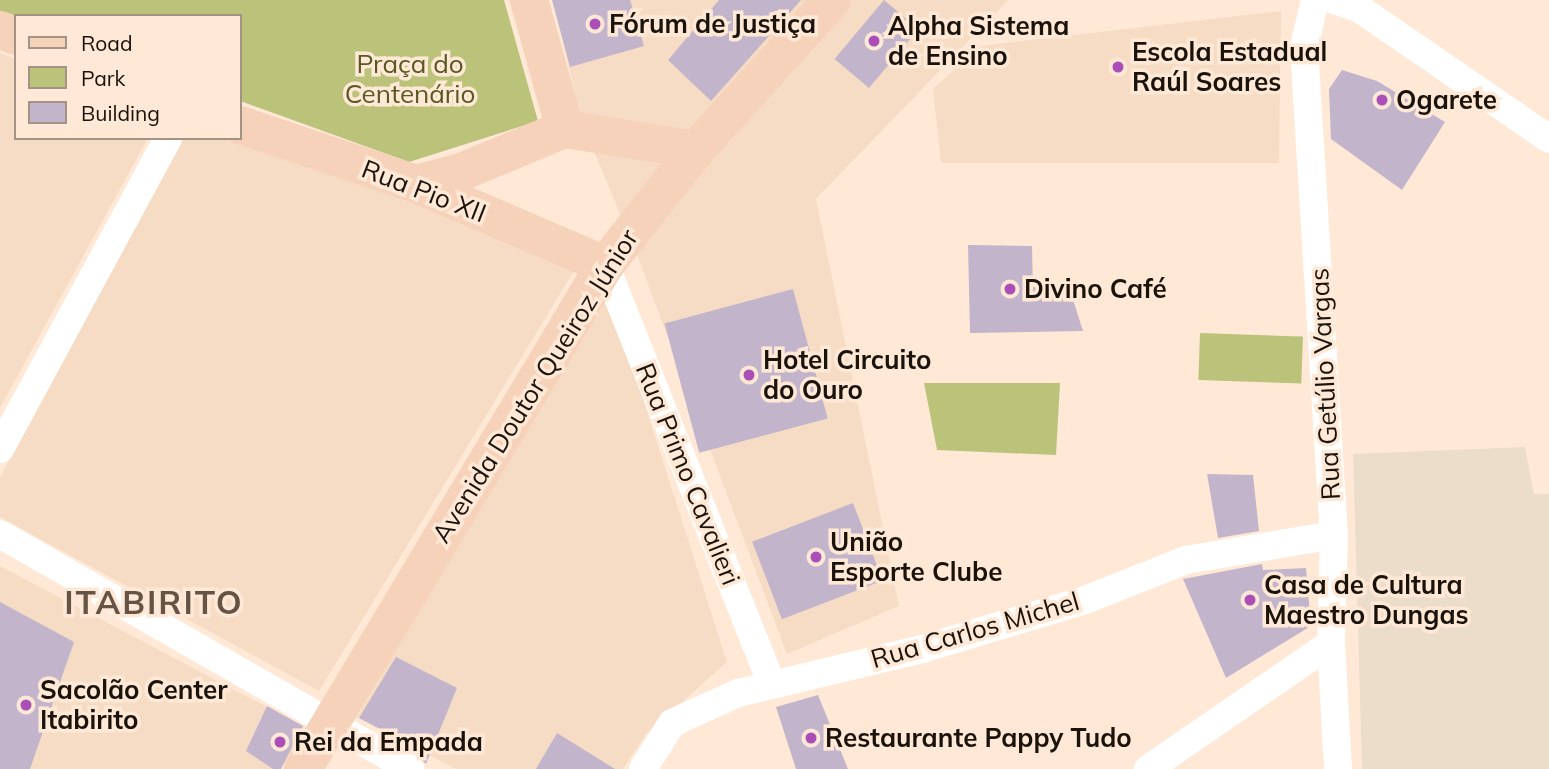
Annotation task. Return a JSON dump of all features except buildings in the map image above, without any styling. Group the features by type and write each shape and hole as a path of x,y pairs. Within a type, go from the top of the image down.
{"main road":[{"path":"529,0 565,129"},
{"name":"Avenida Doutor Queiroz Júnior","path":"303,769 605,265 696,150 832,0"},
{"name":"Rua Pio XII","path":"242,126 416,184 605,265"},
{"path":"416,184 461,172 565,129 696,150"}],"street":[{"name":"Rua Getúlio Vargas","path":"1315,0 1304,47 1334,535 1331,643 1338,769"},
{"path":"1334,0 1360,9 1549,139"},
{"path":"0,449 167,140"},
{"name":"Rua Primo Cavalieri","path":"605,265 771,682"},
{"path":"0,534 411,769"},
{"name":"Rua Carlos Michel","path":"643,769 672,723 771,682 922,649 1085,600 1186,561 1334,535"},
{"path":"1148,769 1331,643"}],"shaded area":[{"path":"553,0 1008,0 816,199 899,606 787,654 634,247 582,123"},
{"name":"Escola Estadual Raúl Soares","path":"1281,11 1279,163 941,163 933,89 980,46"},
{"path":"0,53 14,58 14,140 147,140 0,408"},
{"path":"242,139 580,261 319,691 0,517 0,477 183,140"},
{"path":"608,289 727,662 646,734 623,769 456,769 357,717"},
{"path":"1525,447 1534,494 1549,494 1549,769 1362,769 1353,454"},
{"path":"0,566 305,727 281,769 0,769"}],"green space":[{"name":"Praça do Centenário","path":"0,0 504,0 538,121 409,162 242,102 242,14 0,15"},
{"path":"1200,333 1303,337 1301,384 1198,380"},
{"path":"924,383 1060,383 1056,455 937,450"}],"place":[{"name":"Fórum de Justiça","path":"595,24"},
{"name":"Alpha Sistema de Ensino","path":"874,41"},
{"name":"Escola Estadual Raúl Soares","path":"1118,67"},
{"name":"Ogarete","path":"1382,100"},
{"name":"Divino Café","path":"1010,289"},
{"name":"Hotel Circuito do Ouro","path":"749,375"},
{"name":"União Esporte Clube","path":"816,557"},
{"name":"Casa de Cultura Maestro Dungas","path":"1250,600"},
{"name":"Sacolão Center Itabirito","path":"26,705"},
{"name":"Restaurante Pappy Tudo","path":"811,738"},
{"name":"Rei da Empada","path":"280,742"}],"district":[{"name":"ITABIRITO","path":"154,602"}]}
